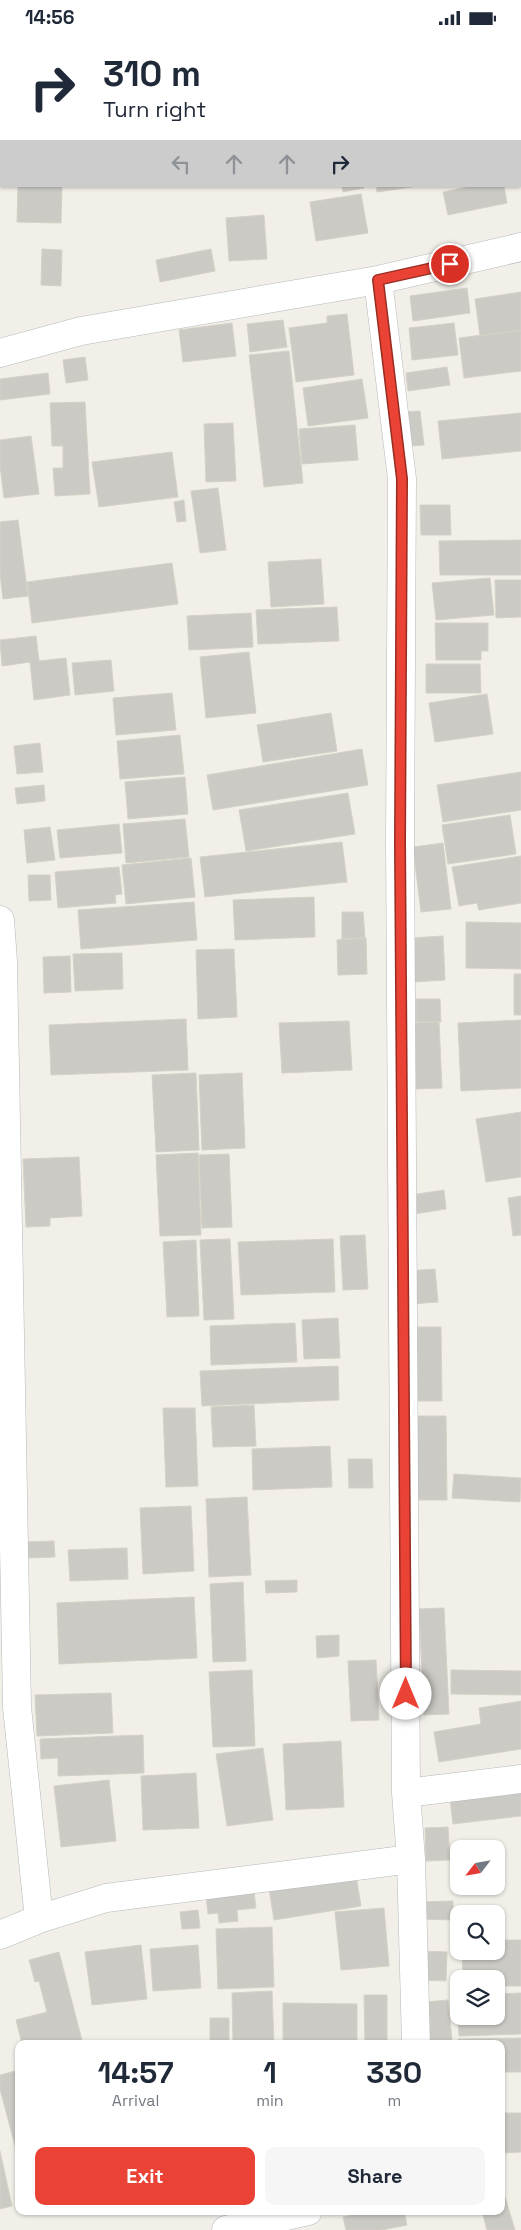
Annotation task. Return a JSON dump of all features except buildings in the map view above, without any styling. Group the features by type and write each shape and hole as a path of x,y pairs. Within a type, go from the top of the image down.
{"street":[{"path":"0,353 81,331 378,280 521,247"},
{"path":"378,280 402,479 400,852 406,1793 411,1859 416,2040"},
{"path":"0,920 3,971 17,1707 40,1919"},
{"path":"406,1793 521,1779"},
{"path":"0,1935 40,1919 106,1898 411,1859"},
{"path":"226,2230 278,2224 299,2215"}],"route":[{"path":"406,1694 400,842 402,479 378,280 450,264"}]}
